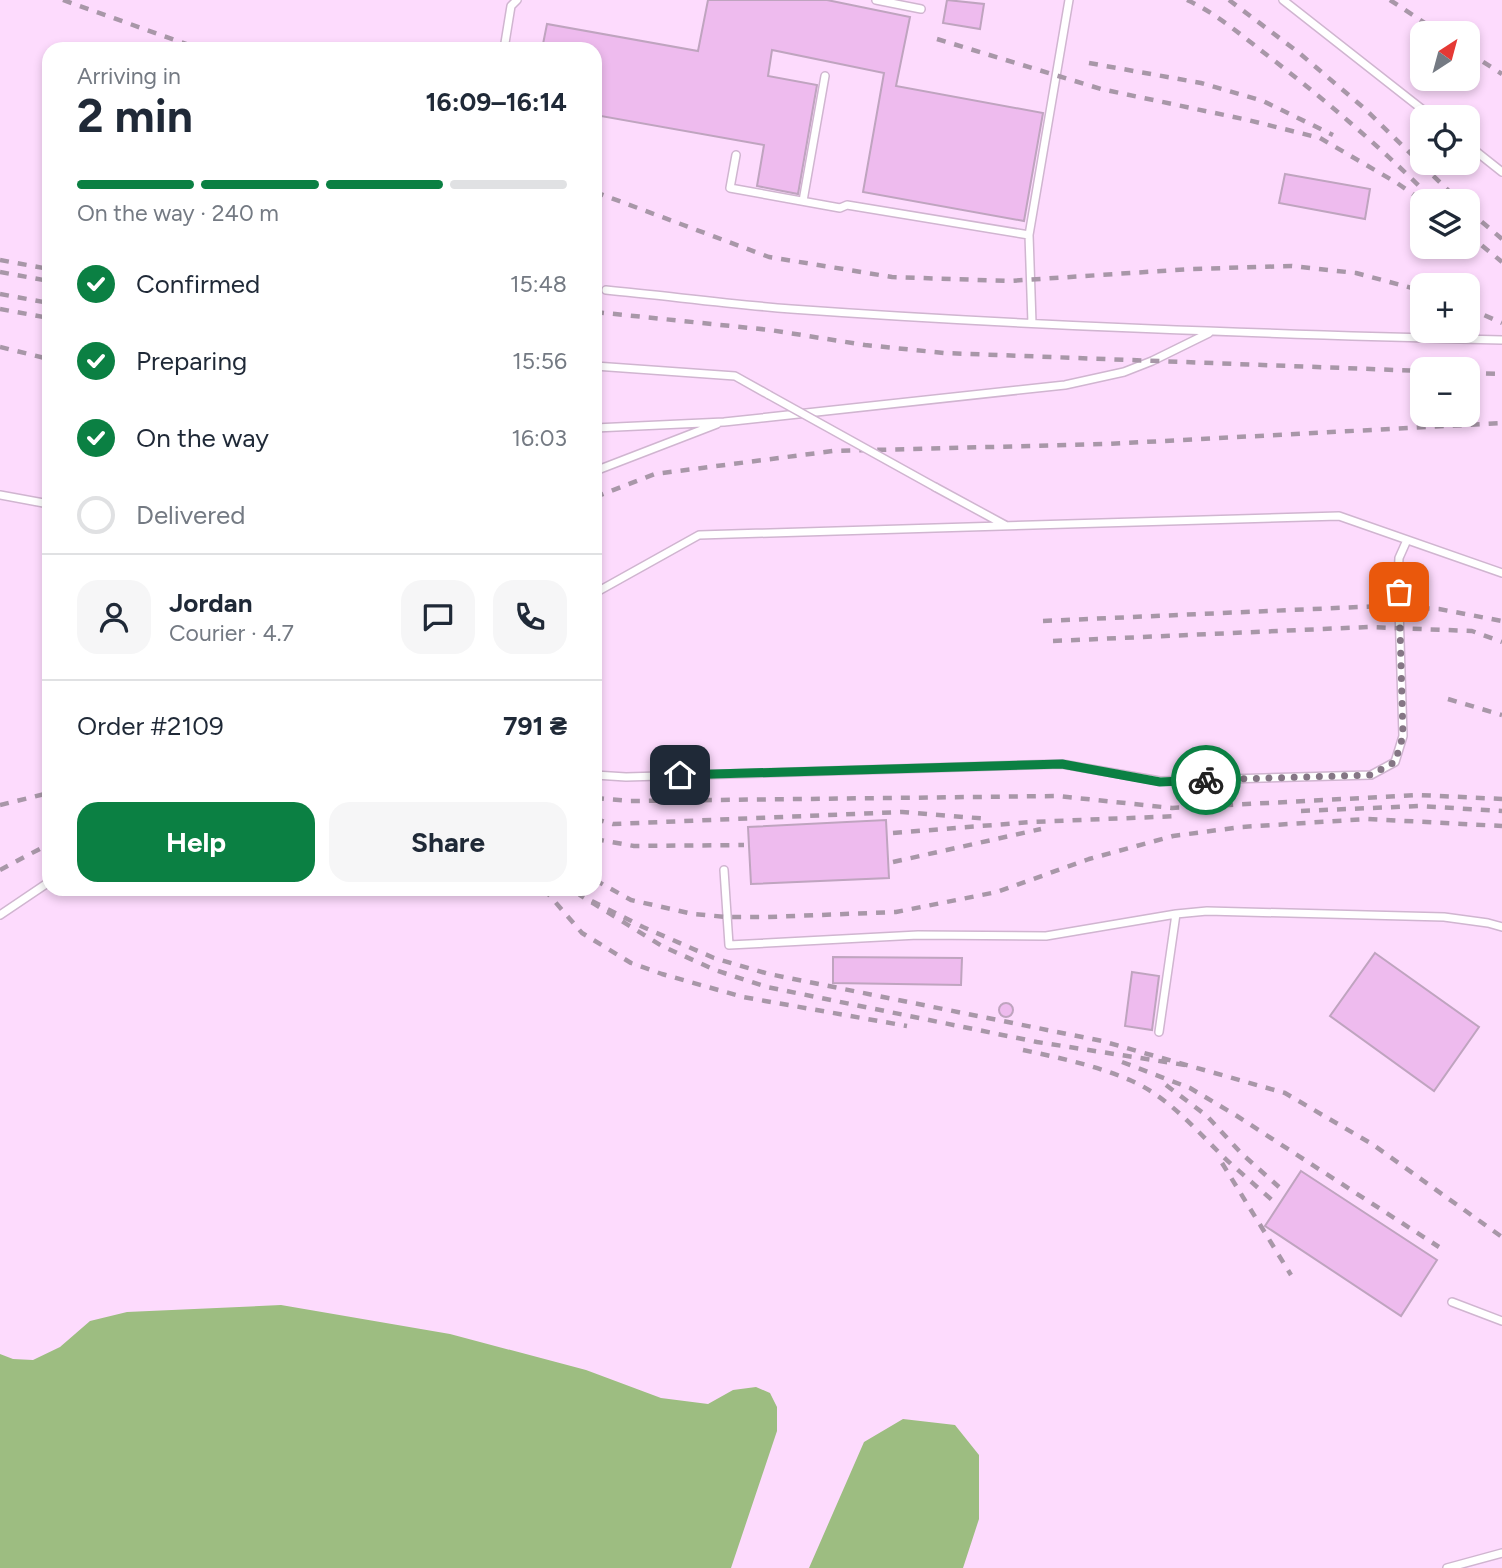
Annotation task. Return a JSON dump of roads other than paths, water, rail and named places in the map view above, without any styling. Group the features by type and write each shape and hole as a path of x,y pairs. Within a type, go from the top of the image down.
{"lane":[{"path":"505,42 511,6 517,0"},
{"path":"876,0 921,9"},
{"path":"1032,323 1029,234 1069,0"},
{"path":"1283,0 1417,105"},
{"path":"803,201 825,76"},
{"path":"736,155 730,188 841,208 847,205 1029,234"},
{"path":"1480,155 1502,172"},
{"path":"606,290 789,309 1210,333 1502,340"},
{"path":"602,428 724,422 1065,385 1124,372 1210,333"},
{"path":"602,366 735,376 1006,526"},
{"path":"602,468 724,422"},
{"path":"0,495 42,503"},
{"path":"602,589 699,535 1339,516 1502,573"},
{"path":"602,775 626,777 1062,764 1160,782 1371,775 1395,762 1403,736 1398,577 1399,558 1406,540"},
{"path":"724,870 729,945 918,935 1046,936 1207,911 1444,917 1502,927"},
{"path":"0,915 42,887"},
{"path":"1159,1032 1176,914"},
{"path":"1452,1302 1502,1321"},
{"path":"1447,1568 1502,1553"}],"railway":[{"path":"63,0 180,42"},
{"path":"1187,0 1226,24 1308,87 1422,189"},
{"path":"1229,0 1298,52 1364,108 1447,189"},
{"path":"1390,0 1422,21"},
{"path":"937,39 1101,89 1320,138 1410,192"},
{"path":"1480,60 1502,74"},
{"path":"1089,63 1201,83 1263,101 1333,135"},
{"path":"602,195 769,257 892,277 1009,281 1191,269 1292,266 1356,273 1410,288"},
{"path":"1480,220 1502,239"},
{"path":"1480,244 1502,262"},
{"path":"0,260 42,268"},
{"path":"0,272 42,280"},
{"path":"0,294 42,302"},
{"path":"0,309 42,317"},
{"path":"602,313 770,330 865,345 944,353 1410,371"},
{"path":"1480,313 1502,323"},
{"path":"0,347 42,357"},
{"path":"1480,373 1502,374"},
{"path":"602,494 655,474 833,451 1107,444 1502,423"},
{"path":"1043,621 1381,606 1439,609 1502,621"},
{"path":"1053,641 1368,627 1472,631 1502,642"},
{"path":"1448,699 1502,715"},
{"path":"0,805 42,795"},
{"path":"602,799 630,801 1058,796 1172,808 1419,795 1502,799"},
{"path":"1301,811 1419,806 1502,811"},
{"path":"602,821 613,824 902,812 989,819"},
{"path":"893,833 1031,822 1179,816"},
{"path":"602,884 631,900 693,914 768,917 896,912 997,892 1089,859 1173,836 1241,827 1368,819 1502,826"},
{"path":"893,862 1041,829"},
{"path":"602,840 634,846 744,845"},
{"path":"0,870 42,848"},
{"path":"550,896 582,933 631,963 743,997 907,1026"},
{"path":"582,896 662,946 715,970 767,987 1037,1042 1185,1065"},
{"path":"582,896 643,927 714,958 769,974 1102,1041 1285,1093 1372,1144 1502,1237"},
{"path":"1023,1050 1065,1059 1119,1076 1160,1097 1272,1200"},
{"path":"1122,1062 1190,1088 1439,1247"},
{"path":"1166,1085 1207,1116 1241,1153 1279,1187"},
{"path":"1222,1163 1291,1275"}]}
